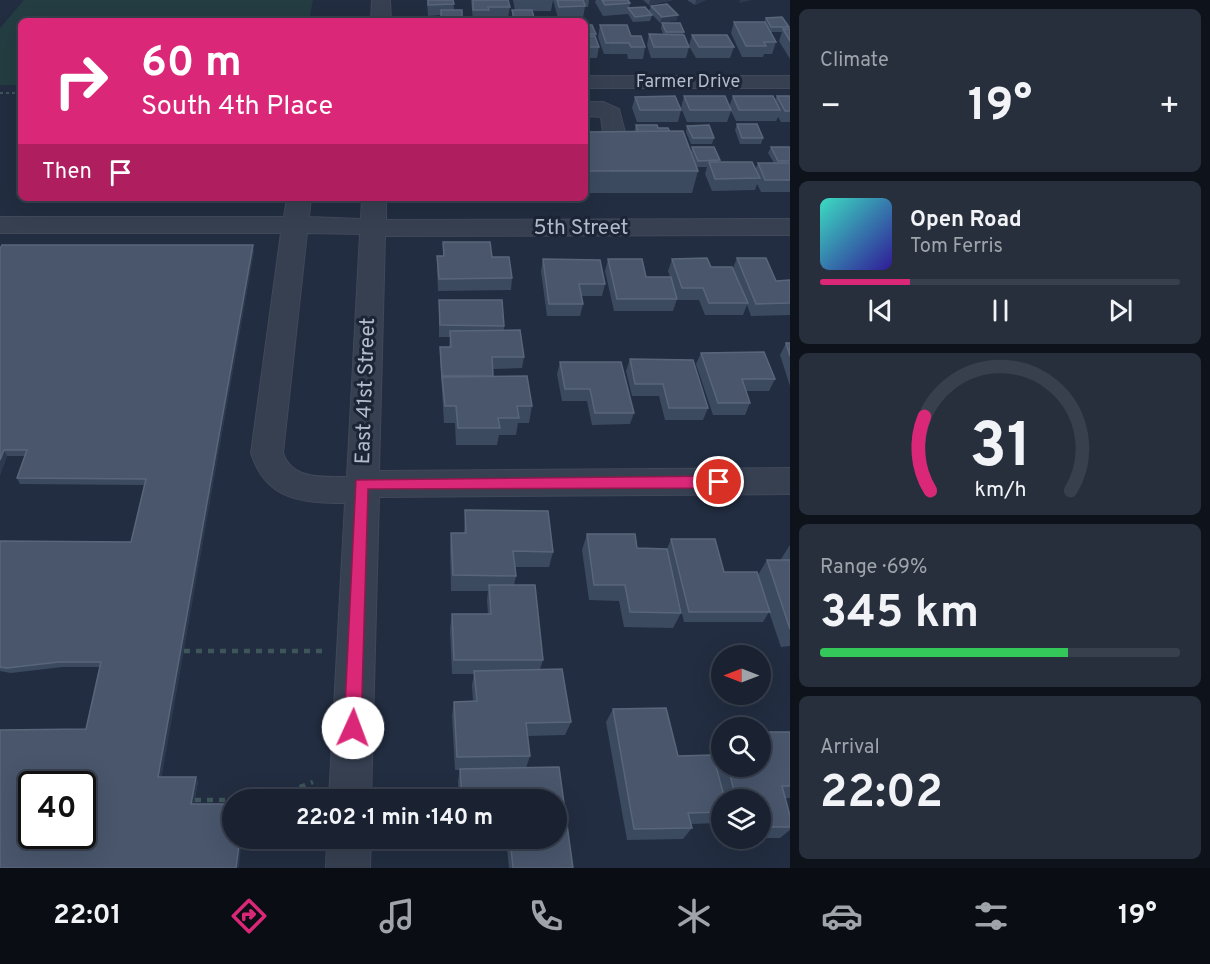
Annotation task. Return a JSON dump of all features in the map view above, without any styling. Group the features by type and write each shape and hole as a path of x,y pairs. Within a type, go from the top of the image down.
{"street":[{"path":"381,0 381,18"},
{"name":"Farmer Drive","path":"588,82 790,82"},
{"path":"588,109 603,109 611,114 615,135 604,140 588,140"},
{"path":"297,211 267,453 268,463 284,482 298,488 790,481"},
{"name":"5th Street","path":"0,225 297,211 350,225 373,213 790,227"},
{"name":"East 41st Street","path":"350,789 373,213"},
{"path":"348,868 349,849"}],"path":[{"path":"0,93 18,93"},
{"path":"184,651 322,651"},
{"path":"295,789 313,782"},
{"path":"195,800 222,800"}],"green space":[{"path":"24,0 313,0 310,18 18,18 18,85 0,85 0,28"}],"building":[{"path":"428,0 453,0 454,4 428,5"},
{"path":"473,0 508,0 510,7 473,10"},
{"path":"557,0 583,0 585,6 559,7"},
{"path":"602,0 628,0 630,3 605,5"},
{"path":"667,4 678,15 662,17 651,6"},
{"path":"645,7 652,15 635,17 628,8"},
{"path":"441,10 462,10 462,18 441,18"},
{"path":"512,10 532,10 534,18 514,18"},
{"path":"782,17 789,27 771,27 766,18"},
{"path":"734,22 765,22 776,42 764,42 766,46 746,46"},
{"path":"662,23 680,23 684,32 666,32"},
{"path":"588,25 592,25 596,34 588,34"},
{"path":"600,25 627,25 631,36 641,36 645,47 631,47 629,43 606,43"},
{"path":"783,29 790,29 790,41"},
{"path":"649,34 684,35 689,47 654,47"},
{"path":"692,35 727,35 734,47 699,47"},
{"path":"588,36 595,36 599,47 588,47"},
{"path":"675,96 681,110 640,110 635,97"},
{"path":"684,96 725,96 731,110 690,110"},
{"path":"733,96 773,96 780,110 739,110"},
{"path":"777,96 790,96 790,111 785,111"},
{"path":"737,124 757,124 763,138 742,138"},
{"path":"636,125 657,125 658,128 668,128 670,132 638,132"},
{"path":"709,125 714,138 693,138 687,126"},
{"path":"683,131 698,171 588,171 588,132"},
{"path":"692,147 714,147 720,160 698,161"},
{"path":"771,147 790,147 790,161 778,161"},
{"path":"709,162 752,162 760,178 715,179"},
{"path":"758,163 790,163 790,180 765,180"},
{"path":"443,242 490,242 492,257 509,257 512,278 439,279 437,256 444,256"},
{"path":"2,245 253,245 158,777 196,777 191,804 222,804 222,849 239,849 236,868 0,868 0,730 86,729 101,662 59,662 0,667 0,541 131,542 146,479 17,478 27,450 4,450 0,460 0,249"},
{"path":"707,258 711,267 732,267 748,303 709,303 703,288 682,288 672,259"},
{"path":"737,258 766,258 776,281 790,280 790,303 756,304"},
{"path":"543,259 600,260 605,284 579,284 583,304 549,304"},
{"path":"608,259 642,259 646,277 671,277 677,299 617,299"},
{"path":"439,300 502,300 504,326 440,325"},
{"path":"520,330 524,357 492,357 493,376 442,376 440,347 451,347 450,331"},
{"path":"786,343 790,343 790,356"},
{"path":"764,352 775,379 742,379 750,403 718,403 701,353"},
{"path":"630,359 693,360 708,408 669,408 663,384 635,384"},
{"path":"560,362 621,362 634,413 595,413 590,389 565,389"},
{"path":"527,376 532,406 517,406 519,418 498,418 500,428 458,428 456,406 445,406 442,377"},
{"path":"465,510 548,511 553,552 513,551 516,576 453,575 451,533 466,533"},
{"path":"587,534 635,534 637,548 667,549 681,613 630,612 625,585 594,585"},
{"path":"671,539 715,539 724,572 757,572 770,612 689,612"},
{"path":"767,560 790,560 790,629"},
{"path":"489,585 535,585 543,660 454,660 452,614 491,614"},
{"path":"562,669 571,722 526,723 530,756 457,757 454,702 477,701 474,671"},
{"path":"666,708 678,756 711,755 711,777 719,777 722,789 711,789 711,812 688,813 692,828 634,829 613,709"},
{"path":"771,732 790,732 790,786 782,786 790,816 790,827 771,827 771,789 733,789 731,777 771,777"},
{"path":"559,767 562,789 461,789 460,769"},
{"path":"567,825 573,868 513,868 511,849 567,849"}],"route":[{"path":"353,728 362,484 719,482"}]}
